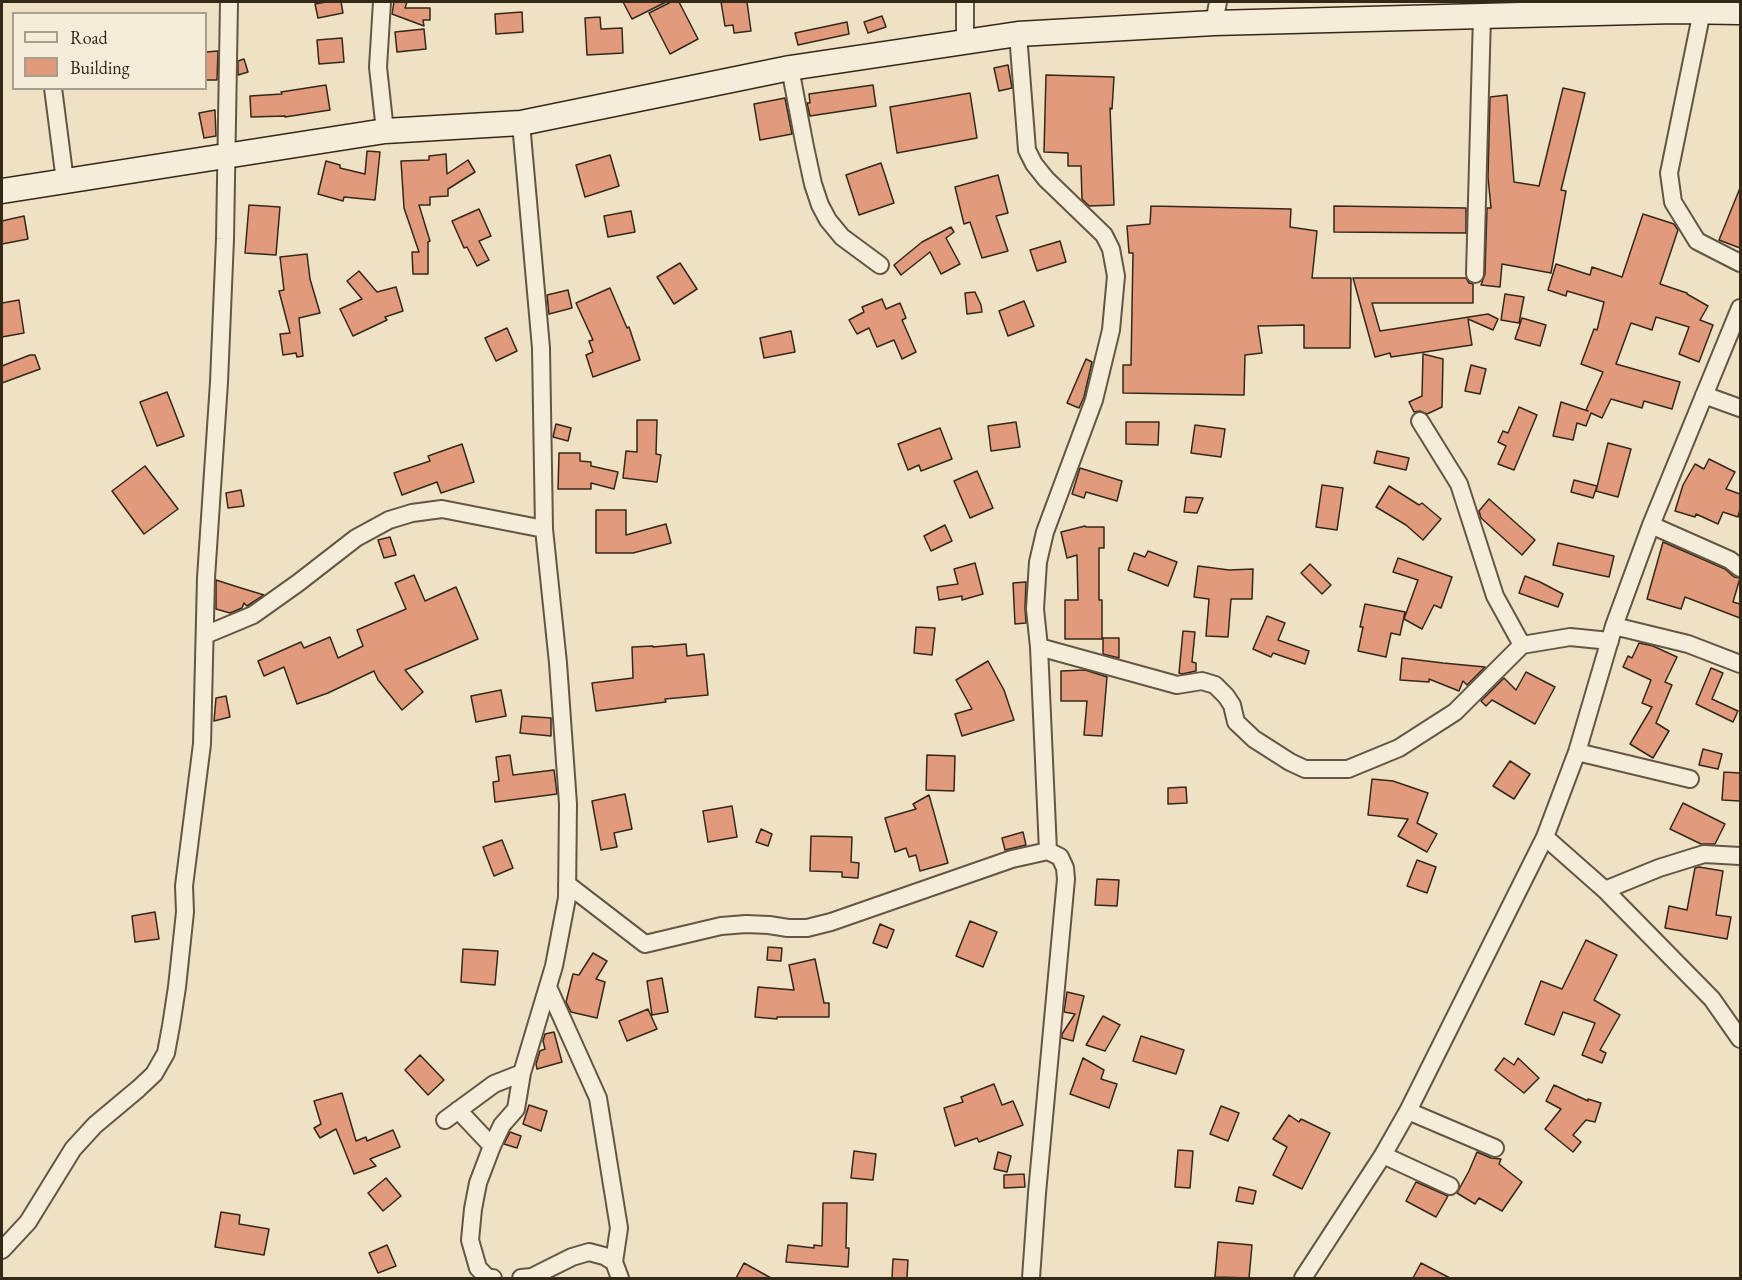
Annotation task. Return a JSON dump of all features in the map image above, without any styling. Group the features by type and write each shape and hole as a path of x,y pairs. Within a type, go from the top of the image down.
{"main road":[{"path":"2,190 385,131 521,123 790,68 965,40 1216,12 1415,10 1482,16 1563,7 1674,6 1702,11 1740,12"}],"street":[{"path":"2,1250 28,1222 73,1149 95,1125 154,1074 166,1053 177,987 185,912 184,886 202,744 206,578 219,382 225,239 229,2"},
{"path":"382,2 378,67 385,131"},
{"path":"965,2 965,40"},
{"path":"1702,11 1669,173 1673,202 1697,241 1740,263"},
{"path":"1475,274 1482,16"},
{"path":"1018,34 1027,150 1034,164 1046,179 1104,235 1111,249 1116,276 1111,330 1094,400 1045,532 1038,562 1035,609 1039,647 1048,851"},
{"path":"790,68 813,184 820,205 828,220 842,237 880,265"},
{"path":"53,90 64,181"},
{"path":"493,1278 488,1278 478,1268 470,1240 478,1183 502,1125 516,1109 522,1073 554,966 563,922 567,884 567,793 558,663 544,529 541,348 521,123"},
{"path":"1303,1278 1383,1155 1408,1111 1545,837 1577,752 1612,633 1651,525 1740,308"},
{"path":"1704,395 1740,408"},
{"path":"1420,421 1459,484 1495,596 1522,645"},
{"path":"205,635 253,615 356,538 389,520 412,513 442,509 544,529"},
{"path":"1651,525 1730,560 1740,568"},
{"path":"1039,647 1177,684 1203,681 1215,685 1233,705 1236,722 1254,739 1305,769 1348,769 1399,748 1455,712 1522,645 1612,633 1688,644 1740,664"},
{"path":"1577,752 1690,779"},
{"path":"1545,837 1605,890 1712,999 1740,1039"},
{"path":"567,884 645,944 721,926 746,924 788,928 815,926 1002,862 1048,851 1060,857 1065,868 1066,879 1031,1278"},
{"path":"1605,890 1659,868 1704,854 1740,856"},
{"path":"548,987 598,1098 619,1228 614,1262 620,1278"},
{"path":"492,1146 452,1115 494,1084 522,1073"},
{"path":"1408,1111 1495,1148"},
{"path":"1383,1155 1450,1186"},
{"path":"521,1278 532,1276 572,1257 589,1252 614,1262"}],"building":[{"path":"341,2 343,13 318,18 315,4"},
{"path":"394,2 407,2 405,8 430,8 430,20 423,20 424,26 392,14"},
{"path":"623,2 666,2 632,19"},
{"path":"671,2 679,2 698,39 670,54 649,13"},
{"path":"721,2 747,2 751,31 734,33 733,25 725,26"},
{"path":"522,12 523,32 496,34 495,14"},
{"path":"882,16 886,27 868,33 864,22"},
{"path":"600,17 601,29 622,28 623,53 587,55 585,18"},
{"path":"847,22 849,34 798,45 795,33"},
{"path":"424,29 426,49 397,52 395,32"},
{"path":"342,38 344,62 319,64 317,40"},
{"path":"218,51 217,80 207,80 207,52"},
{"path":"244,59 248,72 238,75 238,61"},
{"path":"1008,65 1012,88 999,91 994,68"},
{"path":"1046,75 1114,77 1112,109 1110,108 1114,205 1089,206 1082,199 1081,166 1068,166 1068,153 1044,152"},
{"path":"326,85 330,110 285,117 251,117 250,96 282,94 281,92"},
{"path":"873,85 876,106 810,116 807,103 810,103 809,94"},
{"path":"1563,88 1585,93 1561,190 1566,191 1551,273 1502,264 1500,287 1481,285 1485,274 1487,208 1491,208 1488,177 1490,97 1507,95 1514,182 1539,186"},
{"path":"970,93 977,138 897,153 890,107"},
{"path":"785,98 792,134 760,140 754,104"},
{"path":"215,110 216,136 204,138 199,113"},
{"path":"367,151 380,152 375,200 344,197 343,201 318,194 326,161 340,165 340,168 365,174"},
{"path":"446,154 447,174 468,160 475,172 448,189 448,196 430,197 430,205 419,205 430,241 428,242 428,274 413,274 412,252 419,252 404,208 401,161 429,160 429,156"},
{"path":"610,155 619,186 585,197 576,165"},
{"path":"881,163 894,203 859,215 846,175"},
{"path":"998,175 1008,213 996,216 1008,251 982,258 970,222 964,224 955,187"},
{"path":"1740,188 1740,248 1719,240"},
{"path":"249,205 280,207 276,255 245,253"},
{"path":"1151,206 1291,209 1290,227 1317,231 1312,278 1351,278 1350,348 1304,348 1304,325 1258,326 1262,353 1245,355 1244,395 1123,393 1123,365 1131,365 1133,253 1129,253 1127,226 1150,224"},
{"path":"1334,206 1466,208 1466,233 1334,232"},
{"path":"479,209 491,236 479,241 489,260 477,266 467,247 464,248 452,221"},
{"path":"631,211 635,232 608,237 604,216"},
{"path":"1643,214 1674,224 1678,230 1660,284 1687,293 1708,306 1700,320 1713,325 1699,362 1679,354 1689,327 1656,317 1652,330 1631,323 1616,364 1680,382 1672,409 1644,401 1642,408 1611,399 1602,418 1591,413 1586,426 1577,423 1573,440 1553,436 1561,402 1588,411 1586,410 1603,372 1581,364 1594,329 1597,330 1604,302 1567,291 1566,296 1548,290 1556,264 1590,275 1592,267 1622,277"},
{"path":"24,216 28,239 2,244 2,221"},
{"path":"951,227 954,232 946,238 960,264 941,274 930,252 901,275 894,265 922,242"},
{"path":"1060,241 1066,262 1037,271 1030,250"},
{"path":"307,254 310,279 320,313 299,318 303,356 297,357 296,353 283,355 280,334 290,333 279,291 284,290 280,257"},
{"path":"680,263 697,289 674,304 657,277"},
{"path":"359,271 377,292 396,287 403,311 385,317 387,320 353,336 340,309 362,299 347,281"},
{"path":"1353,278 1466,278 1469,283 1473,284 1473,303 1372,303 1380,331 1488,314 1498,319 1493,330 1468,319 1472,345 1391,357 1390,353 1375,357"},
{"path":"610,288 627,328 629,327 640,360 593,377 586,355 593,352 589,341 593,340 576,303"},
{"path":"568,290 572,308 549,314 547,295"},
{"path":"975,292 982,312 967,314 965,293"},
{"path":"1505,294 1524,297 1519,323 1501,320"},
{"path":"882,299 886,309 900,303 906,318 902,320 916,352 902,359 894,340 877,347 869,328 857,334 849,320 864,312 862,307"},
{"path":"19,300 24,333 2,337 2,303"},
{"path":"1024,301 1034,326 1008,336 999,311"},
{"path":"1522,318 1546,325 1540,346 1515,339"},
{"path":"507,328 517,351 496,361 485,338"},
{"path":"791,331 795,352 764,358 760,338"},
{"path":"1423,354 1443,359 1442,407 1427,414 1420,411 1414,412 1409,402 1422,396"},
{"path":"35,355 40,369 2,383 2,366"},
{"path":"1086,359 1092,362 1084,397 1079,408 1067,403"},
{"path":"1471,365 1486,369 1480,394 1465,391"},
{"path":"167,392 184,436 157,446 140,402"},
{"path":"1519,407 1537,415 1514,470 1498,464 1506,446 1498,442 1503,431 1508,433"},
{"path":"637,420 657,420 656,454 661,455 657,482 623,478 626,451 637,452"},
{"path":"1016,422 1020,447 991,451 988,426"},
{"path":"1126,422 1159,422 1158,445 1126,444"},
{"path":"556,424 571,428 568,441 553,437"},
{"path":"1195,425 1225,429 1221,457 1191,453"},
{"path":"940,428 952,459 921,471 919,465 908,470 898,444"},
{"path":"1608,443 1631,449 1618,497 1596,491"},
{"path":"462,444 474,482 441,493 437,482 402,495 394,473 430,461 428,456"},
{"path":"1377,451 1409,458 1406,470 1374,463"},
{"path":"559,453 580,453 580,461 591,462 591,466 618,472 614,489 591,483 591,489 558,489"},
{"path":"1709,459 1735,472 1726,489 1740,494 1738,517 1723,512 1718,524 1696,514 1695,517 1675,511 1683,485 1695,464 1704,469"},
{"path":"145,466 178,509 144,534 112,491"},
{"path":"1080,468 1122,481 1117,501 1086,492 1084,498 1072,494"},
{"path":"977,471 993,508 970,518 954,481"},
{"path":"1574,480 1597,486 1593,498 1571,492"},
{"path":"1322,485 1343,488 1337,530 1316,527"},
{"path":"1389,486 1419,505 1422,503 1441,519 1423,540 1406,525 1376,507"},
{"path":"241,490 244,506 228,508 226,493"},
{"path":"1186,497 1203,498 1197,513 1184,512"},
{"path":"1489,499 1535,540 1522,555 1481,518 1479,511"},
{"path":"596,510 626,510 626,535 666,524 671,543 633,553 596,553"},
{"path":"945,525 952,541 931,551 924,536"},
{"path":"1085,526 1104,527 1104,548 1099,548 1102,639 1065,639 1065,600 1078,600 1077,555 1067,558 1061,532"},
{"path":"390,537 396,555 384,558 378,540"},
{"path":"1663,542 1740,578 1733,602 1740,604 1740,618 1685,597 1681,609 1647,599"},
{"path":"1558,543 1614,556 1609,577 1553,565"},
{"path":"1148,551 1177,562 1168,586 1128,570 1134,553 1145,557"},
{"path":"1398,558 1452,577 1441,608 1434,605 1422,629 1404,619 1418,580 1393,572"},
{"path":"975,563 983,594 962,600 962,596 939,600 937,587 958,584 954,569"},
{"path":"1310,564 1331,585 1322,594 1301,573"},
{"path":"1198,566 1229,570 1253,569 1252,599 1231,599 1228,637 1206,636 1209,599 1194,597"},
{"path":"414,575 425,601 456,587 478,639 405,670 423,692 402,710 378,680 374,671 328,693 297,704 284,667 264,676 258,661 301,642 304,648 330,637 338,658 363,646 357,630 406,609 395,583"},
{"path":"1525,576 1563,594 1558,607 1519,593"},
{"path":"216,580 264,595 247,606 244,603 242,608 230,613 216,609"},
{"path":"1026,582 1026,623 1015,624 1013,583"},
{"path":"1365,604 1405,612 1400,635 1391,633 1386,657 1358,651"},
{"path":"1267,616 1285,623 1278,640 1309,651 1305,664 1273,653 1271,657 1253,649"},
{"path":"916,627 935,628 932,655 914,653"},
{"path":"1183,631 1195,632 1192,662 1196,663 1196,671 1182,674 1179,673"},
{"path":"1103,638 1119,638 1119,658 1103,654"},
{"path":"1639,643 1653,646 1677,657 1665,682 1672,685 1656,723 1669,731 1653,758 1630,744 1652,707 1642,703 1651,680 1623,667 1628,656 1632,658"},
{"path":"686,644 687,656 704,654 708,695 665,699 666,702 596,711 592,683 633,678 632,647"},
{"path":"1402,658 1485,667 1467,685 1463,681 1459,691 1429,679 1429,682 1400,680"},
{"path":"988,661 1004,690 1014,720 962,736 955,714 972,709 956,680"},
{"path":"1711,668 1723,673 1712,699 1738,711 1733,722 1696,704"},
{"path":"1085,670 1107,677 1102,736 1084,735 1087,701 1061,701 1061,671"},
{"path":"1526,672 1555,687 1535,724 1492,700 1486,706 1481,701 1504,678 1516,690"},
{"path":"501,690 506,716 476,722 471,696"},
{"path":"226,696 230,717 214,721 216,698"},
{"path":"522,716 551,718 551,736 520,733"},
{"path":"1703,749 1722,754 1718,769 1699,765"},
{"path":"510,755 513,775 554,770 557,794 495,802 493,782 499,781 496,757"},
{"path":"927,755 955,756 954,791 926,790"},
{"path":"1510,761 1530,774 1514,799 1493,786"},
{"path":"1724,772 1740,773 1740,801 1722,800"},
{"path":"1372,779 1393,781 1428,793 1417,823 1437,834 1427,852 1398,836 1408,819 1368,815"},
{"path":"1186,787 1187,803 1168,804 1168,788"},
{"path":"625,794 632,829 614,833 617,847 601,850 592,801"},
{"path":"929,795 948,863 920,871 916,855 909,857 906,848 895,852 885,818 916,809 913,804"},
{"path":"1683,803 1725,824 1715,844 1701,844 1670,829"},
{"path":"732,806 737,837 708,842 703,811"},
{"path":"761,829 772,834 768,846 756,842"},
{"path":"1023,832 1026,845 1005,850 1002,838"},
{"path":"811,836 852,837 851,862 859,863 858,878 842,877 842,872 810,871"},
{"path":"502,840 513,868 494,876 483,847"},
{"path":"1417,860 1436,867 1427,893 1407,886"},
{"path":"1695,868 1723,871 1716,915 1731,917 1727,939 1665,928 1669,906 1687,910"},
{"path":"1097,879 1119,880 1117,906 1095,905"},
{"path":"155,912 159,939 135,942 132,916"},
{"path":"970,921 997,932 983,967 956,956"},
{"path":"880,924 894,930 887,948 873,943"},
{"path":"1586,940 1617,955 1594,1000 1620,1015 1600,1050 1606,1053 1602,1063 1582,1055 1595,1023 1563,1012 1554,1035 1525,1024 1541,981 1562,989"},
{"path":"768,947 782,948 781,961 767,960"},
{"path":"463,949 498,951 495,985 461,982"},
{"path":"593,953 607,961 596,979 605,982 597,1018 571,1012 566,1002 573,974 579,975"},
{"path":"815,959 824,1003 829,1003 829,1017 777,1017 777,1019 755,1017 758,987 794,990 789,965"},
{"path":"662,978 668,1012 652,1015 647,981"},
{"path":"1067,992 1084,996 1073,1041 1062,1038 1062,1034 1075,1014 1064,1012"},
{"path":"648,1009 657,1029 627,1041 619,1021"},
{"path":"1103,1016 1120,1025 1105,1051 1086,1045"},
{"path":"554,1032 562,1062 537,1069 536,1064 540,1051 545,1049 543,1041 545,1034"},
{"path":"1141,1036 1184,1050 1176,1074 1133,1061"},
{"path":"420,1055 444,1080 428,1095 405,1070"},
{"path":"1083,1058 1104,1070 1101,1079 1117,1084 1109,1108 1070,1094"},
{"path":"1504,1058 1514,1065 1518,1058 1539,1078 1524,1093 1495,1070"},
{"path":"994,1084 1002,1105 1013,1101 1023,1125 979,1142 977,1138 955,1146 944,1108 963,1102 961,1097"},
{"path":"1554,1085 1588,1101 1588,1099 1601,1103 1595,1122 1586,1120 1573,1135 1581,1142 1573,1152 1545,1129 1561,1109 1546,1101"},
{"path":"342,1093 356,1141 366,1137 367,1141 393,1130 400,1147 370,1159 376,1166 354,1174 336,1129 320,1138 314,1128 321,1124 314,1101"},
{"path":"529,1105 547,1111 541,1131 523,1124"},
{"path":"1221,1106 1239,1113 1228,1141 1210,1134"},
{"path":"1289,1115 1299,1122 1301,1119 1330,1133 1302,1189 1273,1175 1287,1147 1273,1139"},
{"path":"510,1132 521,1136 517,1148 504,1144"},
{"path":"1178,1150 1193,1151 1190,1188 1175,1187"},
{"path":"854,1151 876,1154 873,1180 851,1178"},
{"path":"998,1152 1011,1156 1007,1172 994,1169"},
{"path":"1477,1152 1491,1158 1501,1159 1499,1164 1522,1182 1502,1211 1479,1198 1475,1204 1457,1193"},
{"path":"1024,1174 1025,1187 1004,1188 1004,1175"},
{"path":"386,1178 401,1196 383,1211 368,1193"},
{"path":"1416,1182 1448,1196 1436,1217 1406,1201"},
{"path":"1239,1187 1256,1191 1253,1204 1236,1201"},
{"path":"823,1203 847,1203 848,1267 786,1262 788,1245 814,1248 814,1245 822,1246"},
{"path":"221,1212 240,1215 239,1224 269,1229 264,1255 215,1247"},
{"path":"1218,1242 1252,1245 1249,1278 1215,1277"},
{"path":"387,1245 396,1266 378,1273 369,1253"},
{"path":"893,1259 908,1260 907,1278 892,1278"},
{"path":"744,1263 771,1278 736,1278"},
{"path":"1421,1263 1450,1278 1413,1278"}]}
